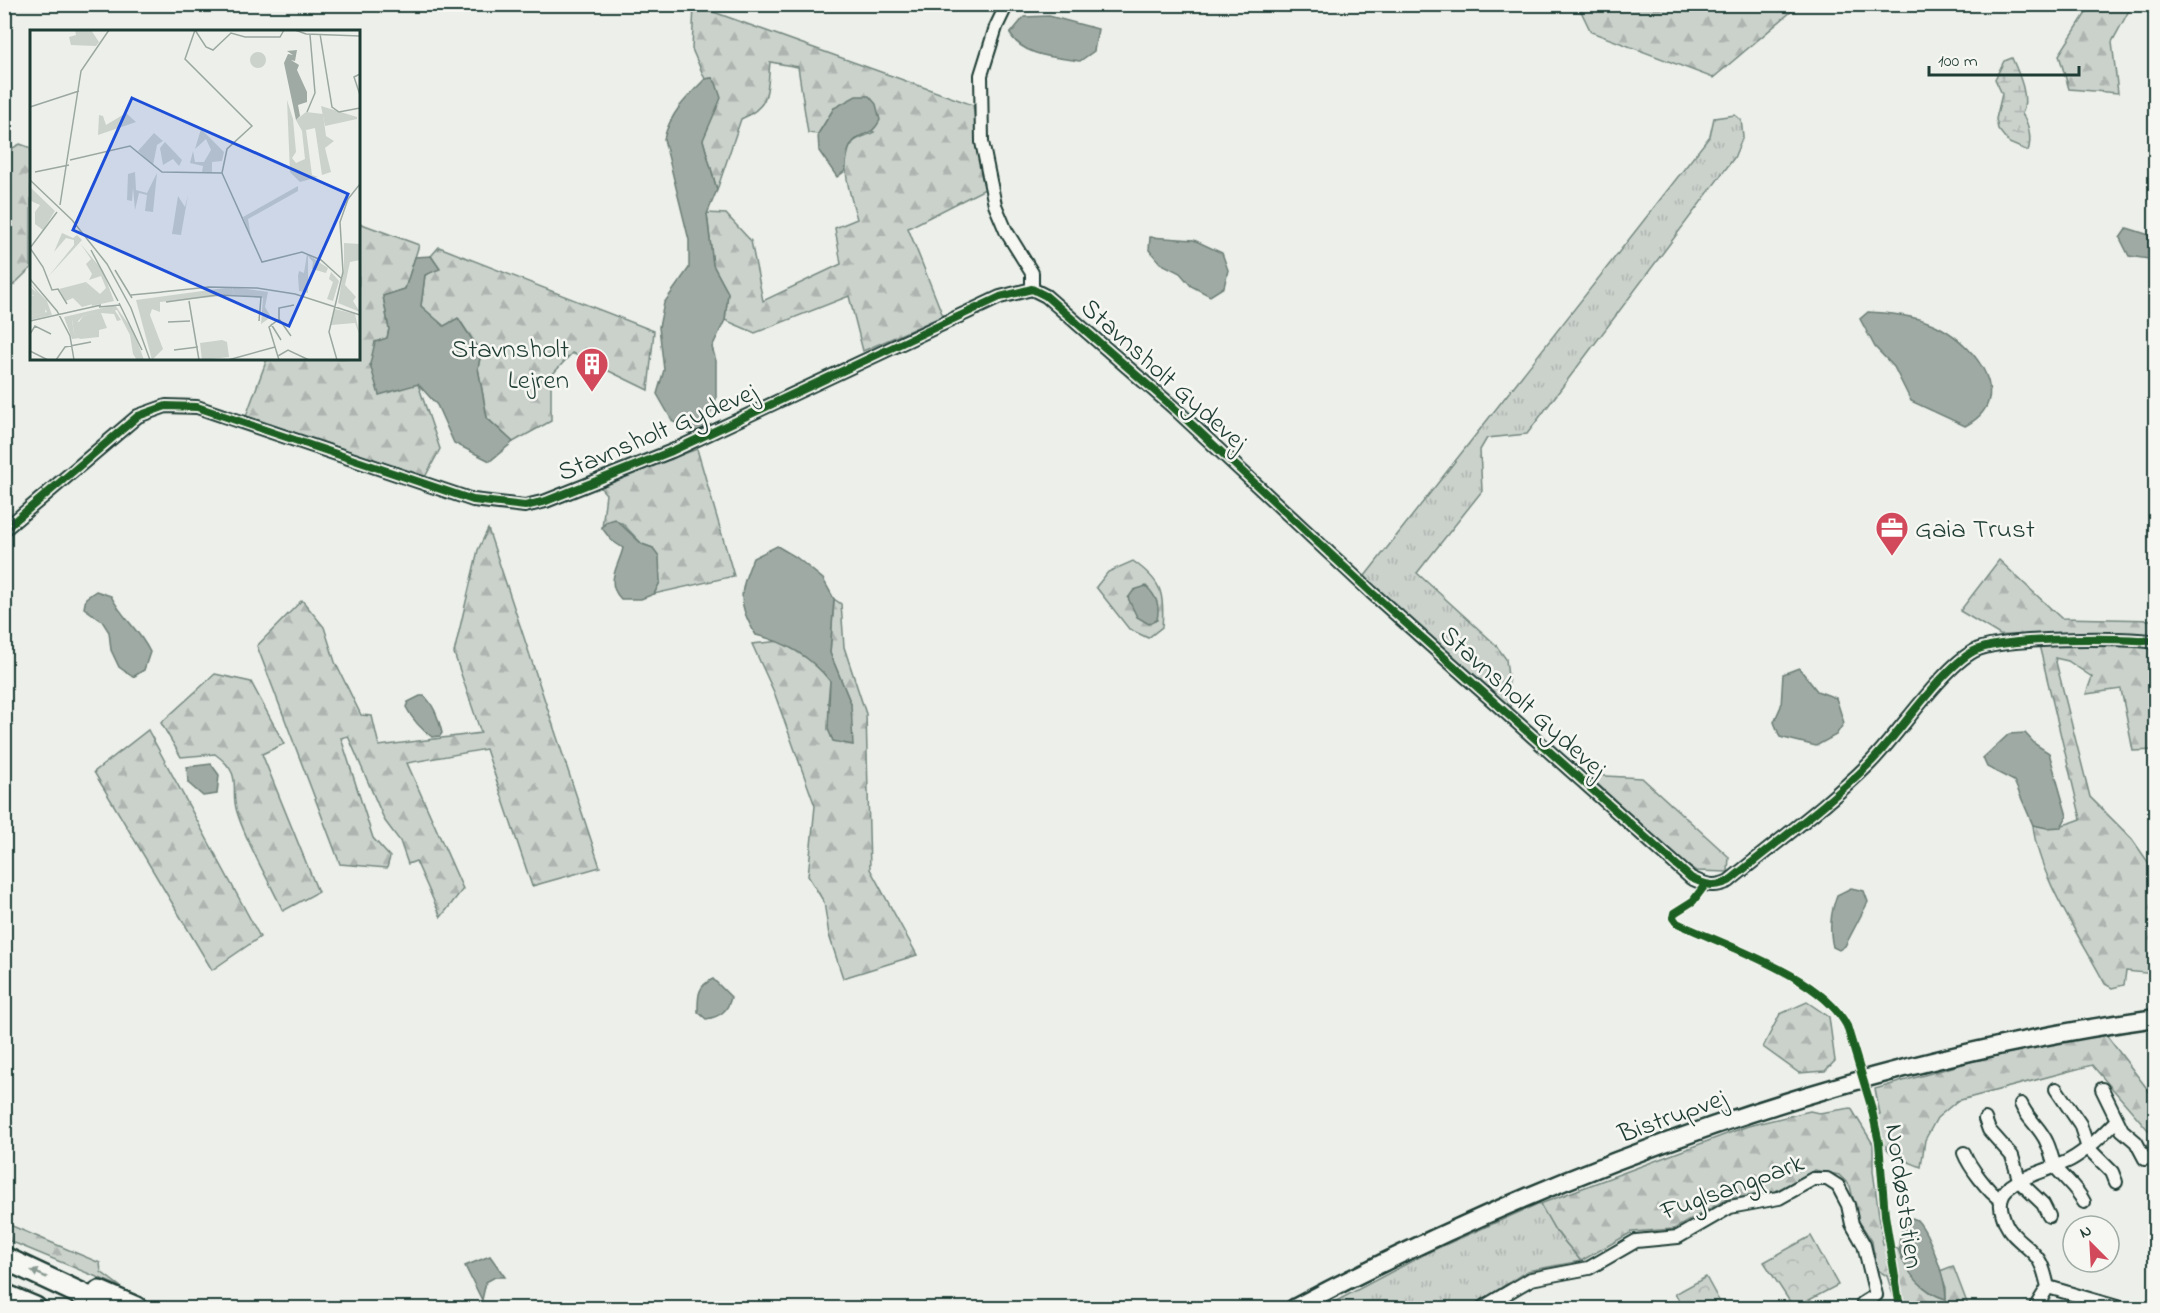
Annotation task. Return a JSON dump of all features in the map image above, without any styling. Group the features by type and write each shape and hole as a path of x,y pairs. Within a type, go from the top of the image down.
{"highway":[{"path":"4,1258 111,1308"},
{"path":"67,1287 102,1292 136,1308"},
{"path":"4,1295 34,1308"}],"main road":[{"name":"Bistrupvej","path":"2088,1028 2156,1010"},
{"name":"Bistrupvej","path":"1294,1308 1439,1236 1552,1185 1747,1114 2006,1043 2156,1018"}],"street":[{"path":"1007,4 996,27 981,75 982,142 995,205 1006,231 1032,273 1032,289"},
{"name":"Stavnsholt Gydevej","path":"4,530 138,416 166,406 197,407 472,500 525,506 546,501 672,451 1000,297 1032,289 1046,296 1173,407 1389,608 1691,878 1705,885 1717,886 1729,881 1868,766 1901,731 1949,671 1974,651 1991,645 2016,642 2156,642"},
{"path":"2055,1089 2080,1124 2088,1148 2112,1172 2116,1182"},
{"path":"2102,1089 2116,1121 2136,1142 2145,1159"},
{"path":"2021,1104 2026,1116 2041,1132 2056,1167 2078,1189 2084,1202"},
{"path":"1985,1119 1989,1130 2012,1156 2020,1182 2043,1204 2049,1215"},
{"path":"2035,1308 2048,1287 2044,1269 2035,1254 2007,1227 2001,1212 2001,1199 2007,1190 2020,1182 2056,1167 2088,1148 2116,1121"},
{"path":"1964,1153 1969,1165 1983,1179 1989,1193 2001,1199"},
{"name":"Fuglsangpark","path":"1482,1308 1531,1279 1589,1268 1636,1241 1678,1237 1730,1207 1779,1198 1813,1179 1827,1179 1838,1186 1848,1205 1852,1224 1864,1245 1876,1295 1863,1303 1866,1308"},
{"path":"2048,1287 2120,1308"}],"green space":[{"path":"694,5 973,105 985,189 908,228 943,316 863,351 849,296 755,333 725,320 728,293 713,265 707,213 726,214 751,241 763,301 841,264 835,228 857,219 847,178 847,156 856,140 874,132 834,108 818,134 808,133 798,67 770,62 766,97 758,109 741,119 717,190 703,140 712,78 705,79 692,49"},
{"path":"1578,5 1799,5 1713,78 1591,32"},
{"path":"2091,5 2132,5 2112,42 2118,93 2069,89 2059,55"},
{"path":"2012,58 2024,93 2022,114 2029,132 2028,151 2009,143 1998,129 1996,119 2002,94 1995,79 2004,61"},
{"path":"1735,115 1741,120 1743,136 1734,158 1527,434 1487,438 1480,450 1482,491 1417,573 1495,644 1506,659 1512,713 1395,609 1365,576 1710,136 1714,118"},
{"path":"20,144 30,148 30,269 5,293 5,152"},
{"path":"360,223 419,245 405,289 383,296 389,329 387,338 375,342 418,384 440,449 425,477 246,416 267,360 360,360"},
{"path":"439,247 654,331 648,390 572,353 551,376 551,421 513,442 487,418 478,368 481,353 459,319 444,327 421,306 425,275 439,268 431,256"},
{"path":"697,449 734,576 654,594 660,582 653,548 642,544 622,523 606,522 602,528 606,494 599,486"},
{"path":"488,529 600,867 532,886 486,749 407,763 463,889 441,917 416,861 408,864 400,841 385,821 348,736 341,738 373,838 390,857 387,868 340,864 257,646 302,600 324,627 335,662 361,715 372,716 379,746 481,733 454,653 478,550"},
{"path":"1999,560 2061,618 2155,620 2155,635 2119,632 2037,636 2000,635 1960,611"},
{"path":"1133,561 1155,581 1162,596 1162,627 1148,638 1129,629 1096,587 1108,572"},
{"path":"834,599 841,604 844,647 866,714 870,869 917,955 843,978 829,935 824,902 808,876 815,806 774,692 752,644 781,641 817,664 830,681 828,703 851,704 830,653"},
{"path":"2039,645 2155,646 2155,750 2133,751 2121,689 2086,694 2092,677 2068,661 2055,658 2090,797 2132,839 2155,872 2155,974 2126,971 2124,985 2112,988 2105,984 2051,885 2036,844 2033,825 2057,826 2081,819"},
{"path":"215,674 251,682 284,744 262,754 318,892 283,911 241,824 230,769 215,754 181,757 161,723"},
{"path":"148,730 260,937 212,970 94,772"},
{"path":"1588,775 1642,778 1729,857 1728,872 1696,871 1680,861"},
{"path":"1807,1002 1829,1017 1835,1061 1825,1071 1799,1073 1763,1047 1780,1014"},
{"path":"2104,1032 2155,1099 2155,1138 2092,1065 1957,1101 1937,1118 1925,1140 1921,1167 1893,1154 1884,1145 1876,1115 1880,1114 1875,1089 1970,1062"},
{"path":"1851,1108 1873,1144 1873,1171 1883,1245 1898,1249 1905,1265 1916,1280 1930,1292 1946,1299 1946,1288 1940,1271 1953,1266 1969,1308 1897,1308 1887,1276 1876,1269 1872,1241 1858,1220 1850,1186 1839,1175 1815,1170 1774,1192 1727,1199 1674,1229 1632,1232 1581,1261 1555,1230 1540,1204 1748,1126 1810,1111 1819,1113"},
{"path":"1540,1203 1555,1230 1581,1261 1527,1271 1473,1306 1323,1308 1431,1251"},
{"path":"5,1223 100,1263 101,1272 121,1287 5,1239"},
{"path":"1811,1236 1838,1285 1794,1308 1764,1262"},
{"path":"1706,1277 1723,1308 1684,1308 1675,1294"}],"shaded area":[{"path":"1049,16 1098,29 1094,51 1080,61 1041,55 1023,47 1010,34 1024,17"},
{"path":"712,78 721,98 703,140 717,190 707,214 713,265 728,293 725,320 712,347 716,361 716,399 705,428 697,431 673,422 657,394 664,370 659,327 664,303 689,268 689,240 664,139 670,121 680,106 705,79"},
{"path":"856,96 869,96 876,104 880,120 871,132 860,136 853,142 848,152 845,171 837,177 819,151 818,134 834,108"},
{"path":"2127,228 2146,234 2155,241 2155,260 2129,256 2120,238"},
{"path":"1150,237 1194,240 1222,253 1228,270 1224,287 1210,296 1191,286 1180,273 1160,263 1149,250"},
{"path":"431,256 440,269 425,275 421,306 444,326 458,318 481,353 478,368 487,418 513,442 490,461 454,443 437,405 418,384 379,395 370,364 375,342 387,338 389,329 383,296 405,289 415,257"},
{"path":"1868,312 1896,314 1933,324 1967,348 1978,360 1986,374 1989,388 1988,402 1980,415 1965,426 1911,401 1894,367 1875,347 1860,319"},
{"path":"615,519 642,544 653,548 659,556 660,582 654,594 641,599 621,599 616,593 613,580 623,548 611,540 602,528 606,522"},
{"path":"777,546 796,557 823,579 834,599 830,653 851,704 853,745 833,741 828,729 830,681 814,664 797,651 756,635 745,614 743,588 753,558"},
{"path":"1146,586 1153,594 1158,606 1157,620 1149,624 1137,617 1128,598 1134,590"},
{"path":"96,591 111,596 150,652 144,670 133,677 119,667 111,650 109,632 102,621 84,608 86,598"},
{"path":"1799,668 1817,691 1836,698 1844,723 1836,735 1816,746 1780,737 1774,722 1781,706 1783,674"},
{"path":"420,696 428,699 438,718 442,733 440,736 432,737 428,734 414,720 406,707 408,702"},
{"path":"2025,733 2035,744 2049,753 2067,816 2061,827 2047,828 2033,825 2014,781 1987,767 1983,758 2009,734"},
{"path":"211,764 219,775 217,794 203,796 188,783 187,767"},
{"path":"1851,888 1864,891 1868,902 1845,946 1839,950 1833,947 1832,941 1833,907 1837,895"},
{"path":"713,979 731,997 723,1012 706,1019 698,1012 699,997 704,985"},
{"path":"1912,1218 1917,1220 1922,1227 1932,1246 1946,1299 1923,1287 1905,1265 1899,1240 1903,1229"},
{"path":"490,1256 505,1277 495,1277 486,1282 482,1300 465,1266"}],"cycle path":[{"path":"4,530 138,416 166,406 197,407 473,500 525,506 546,501 672,451 1000,297 1032,289 1046,296 1173,407 1371,592 1691,878 1706,884 1714,885 1729,881 1836,795 1881,751 1948,672 1974,651 1988,646 2035,641 2117,639 2156,642"},
{"name":"Nordøststien","path":"1705,885 1693,901 1674,913 1673,918 1677,923 1746,953 1795,978 1817,992 1834,1008 1847,1026 1871,1106 1879,1143 1885,1215 1900,1308"}],"place":[{"name":"Stavnsholt Lejren","path":"592,393"},
{"name":"Gaia Trust","path":"1892,557"}]}
